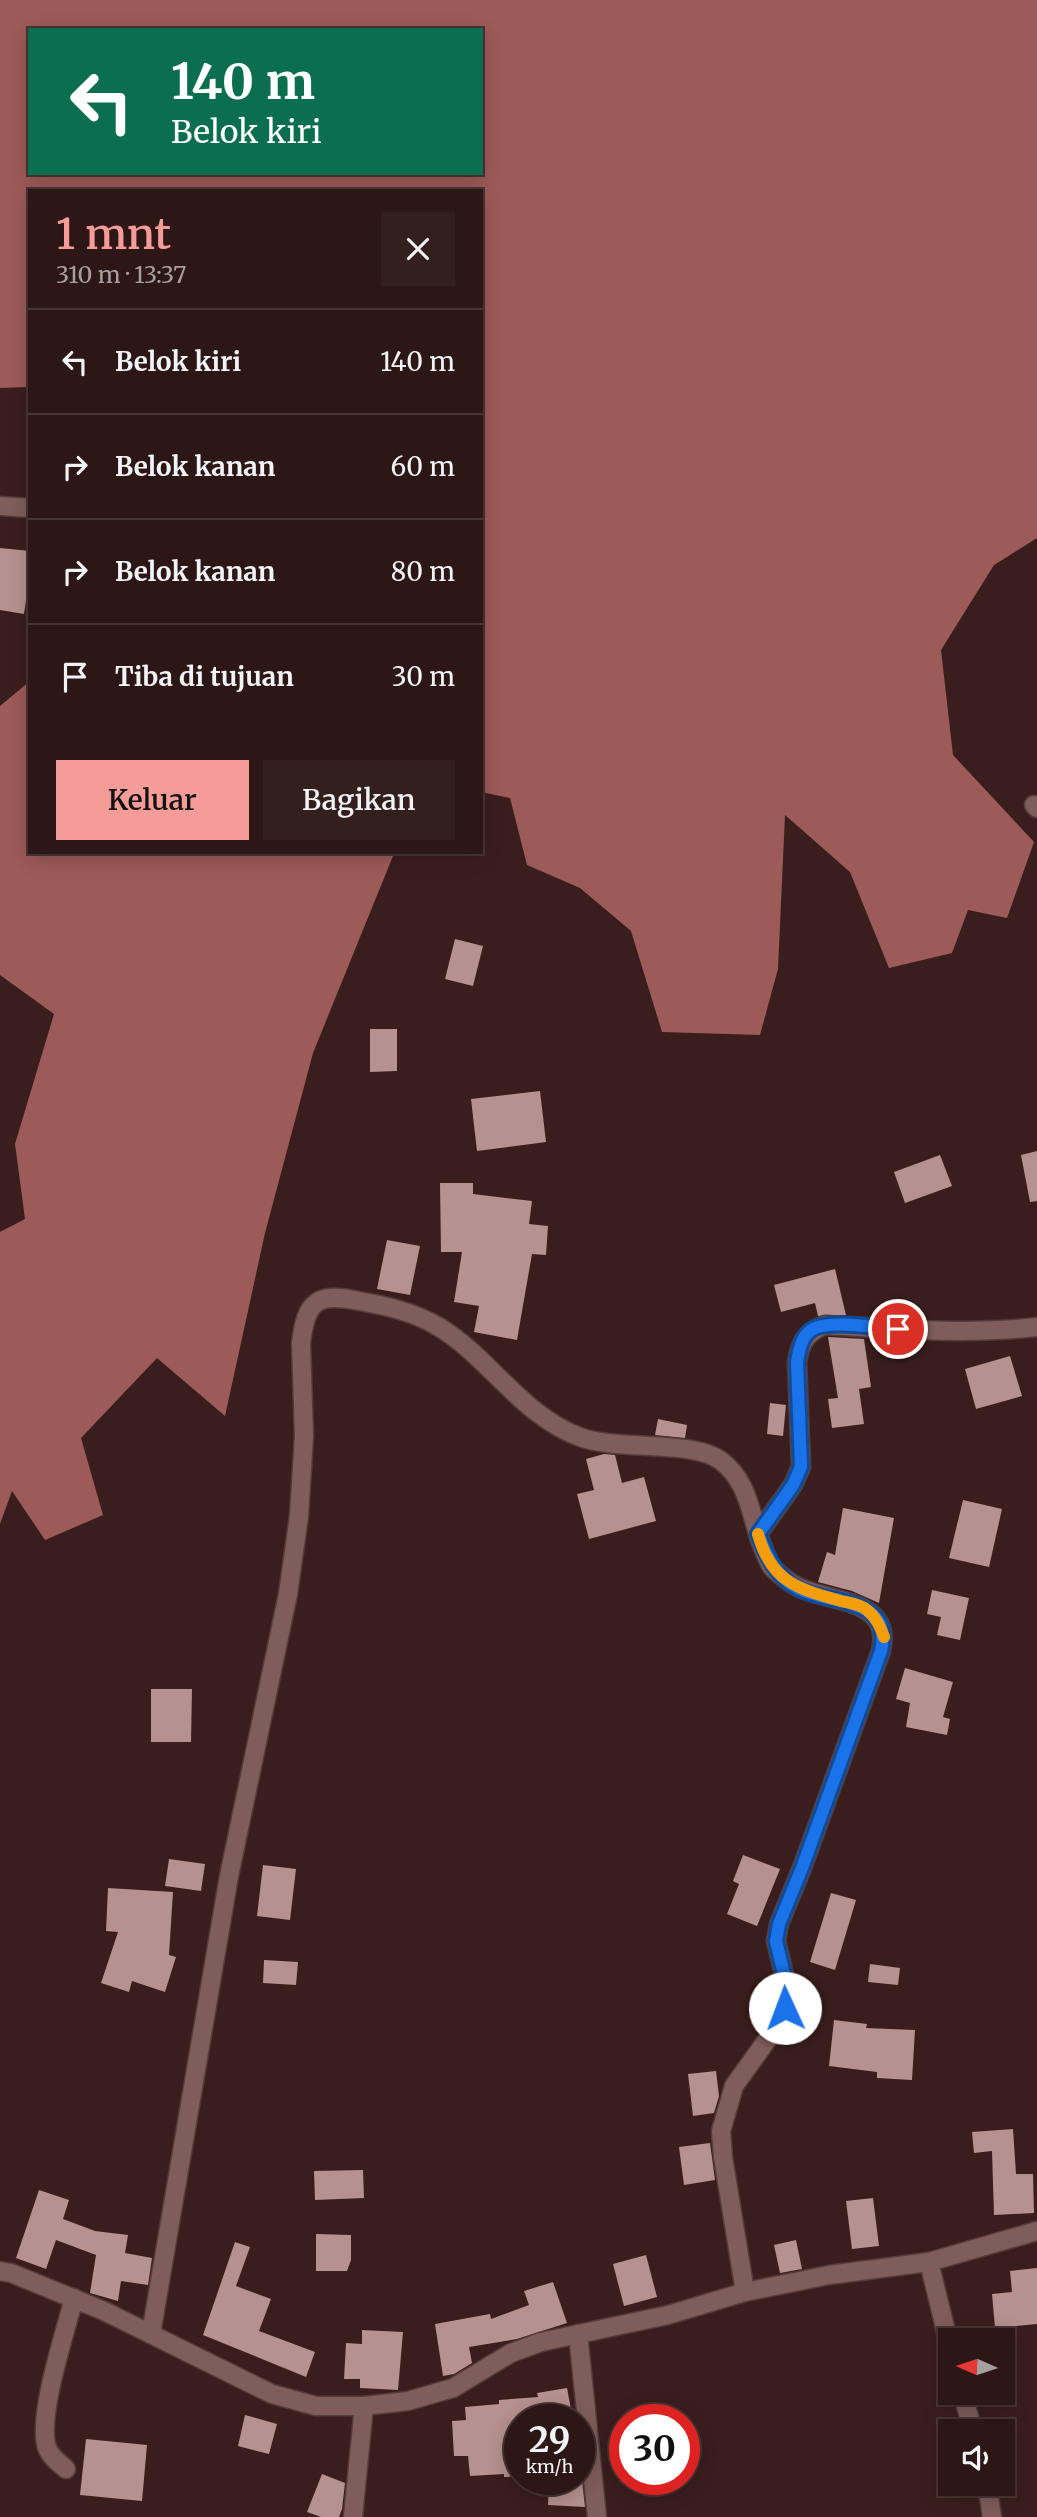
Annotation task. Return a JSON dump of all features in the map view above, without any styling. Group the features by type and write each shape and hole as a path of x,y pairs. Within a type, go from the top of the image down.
{"street":[{"path":"0,506 28,508"},
{"path":"151,2334 229,1877 288,1594 299,1516 303,1450 301,1343 308,1312 316,1301 327,1297 346,1298 413,1314 440,1328 510,1390 559,1427 579,1437 601,1443 700,1451 719,1459 741,1483 750,1499 758,1534 771,1566 800,1589 865,1608 877,1620 884,1637 881,1651 779,1924 776,1941 788,1991 785,2008 777,2026 734,2086 720,2131 745,2292"},
{"path":"758,1534 793,1485 801,1467 797,1362 799,1348 810,1331 825,1325 947,1332 994,1332 1037,1327"},
{"path":"0,2271 74,2298 272,2394 316,2406 364,2406 408,2400 453,2388 511,2353 541,2342 668,2315 745,2292 829,2275 929,2262 1037,2231"},
{"path":"929,2262 945,2328"},
{"path":"66,2469 49,2454 44,2430 47,2407 74,2298"},
{"path":"578,2334 597,2517"},
{"path":"353,2517 364,2406"},
{"path":"989,2496 992,2517"}],"shaded area":[{"path":"0,0 1037,0 1037,538 994,565 941,650 953,755 1034,842 1007,918 968,910 952,953 889,968 850,872 785,815 778,969 760,1035 662,1032 631,931 580,888 527,865 510,798 483,792 483,189 28,189 28,387 0,388"},
{"path":"28,683 28,854 396,854 393,856 313,1053 265,1233 225,1416 157,1358 81,1438 103,1515 45,1540 12,1491 0,1524 0,1232 25,1219 15,1144 54,1014 0,975 0,706"}],"building":[{"path":"0,548 28,551 28,587 24,614 0,610"},
{"path":"455,939 483,946 473,986 445,979"},
{"path":"370,1029 397,1029 397,1071 370,1072"},
{"path":"540,1091 546,1142 477,1151 471,1099"},
{"path":"1037,1151 1037,1201 1030,1202 1021,1155"},
{"path":"940,1155 952,1186 905,1203 894,1172"},
{"path":"440,1183 473,1183 473,1194 532,1201 529,1224 548,1226 546,1255 532,1254 517,1340 474,1332 479,1306 454,1302 462,1252 441,1252"},
{"path":"387,1240 420,1246 410,1295 377,1289"},
{"path":"835,1269 846,1315 818,1316 815,1303 781,1312 774,1285"},
{"path":"828,1337 864,1339 871,1387 859,1389 864,1424 832,1428 828,1399 838,1398"},
{"path":"1010,1356 1022,1396 976,1409 965,1369"},
{"path":"770,1403 786,1405 783,1436 767,1434"},
{"path":"658,1419 687,1425 685,1438 655,1435"},
{"path":"604,1454 615,1455 622,1483 644,1477 656,1521 589,1539 577,1494 594,1490 586,1459"},
{"path":"963,1500 1002,1509 989,1567 949,1558"},
{"path":"843,1508 894,1518 879,1603 852,1591 818,1582 827,1552 835,1555"},
{"path":"932,1590 969,1598 960,1640 937,1635 941,1617 927,1614"},
{"path":"905,1668 953,1682 943,1717 950,1719 947,1735 906,1727 910,1703 896,1699"},
{"path":"151,1689 192,1689 191,1742 151,1742"},
{"path":"743,1855 780,1869 757,1926 727,1914 739,1884 733,1881"},
{"path":"169,1859 205,1864 201,1891 165,1886"},
{"path":"263,1865 296,1869 290,1920 257,1916"},
{"path":"108,1888 173,1892 169,1955 176,1957 165,1992 132,1981 129,1992 101,1983 118,1932 106,1931"},
{"path":"831,1893 856,1900 835,1970 810,1962"},
{"path":"264,1960 298,1962 296,1985 263,1983"},
{"path":"870,1964 900,1968 898,1985 868,1982"},
{"path":"834,2020 867,2024 866,2028 915,2030 912,2080 877,2078 877,2072 829,2066"},
{"path":"716,2071 719,2096 714,2113 693,2116 688,2074"},
{"path":"1013,2129 1016,2174 1033,2174 1034,2213 994,2215 992,2151 974,2153 972,2132"},
{"path":"710,2143 715,2180 684,2185 679,2147"},
{"path":"363,2170 364,2198 315,2200 314,2171"},
{"path":"39,2190 69,2200 63,2219 95,2231 128,2235 125,2253 152,2258 148,2285 121,2281 118,2301 90,2293 96,2255 56,2240 46,2269 16,2258"},
{"path":"873,2198 879,2246 852,2249 846,2201"},
{"path":"316,2234 351,2235 351,2260 347,2271 316,2271"},
{"path":"796,2240 802,2269 780,2273 774,2245"},
{"path":"235,2242 250,2247 236,2286 271,2299 259,2331 315,2352 306,2377 203,2335"},
{"path":"646,2255 657,2297 624,2306 613,2264"},
{"path":"1037,2268 1037,2324 995,2328 992,2294 1012,2292 1010,2271"},
{"path":"553,2282 567,2323 517,2339 469,2347 472,2363 454,2374 443,2376 435,2324 490,2314 491,2319 529,2305 524,2291"},
{"path":"362,2330 403,2332 398,2390 360,2388 360,2379 344,2379 346,2343 362,2344"},
{"path":"567,2388 570,2404 504,2404 504,2474 470,2476 468,2456 454,2456 452,2421 466,2420 465,2407 499,2404 499,2400 538,2397 537,2393"},
{"path":"245,2415 277,2424 269,2454 238,2446"},
{"path":"86,2439 147,2445 142,2501 80,2495"},
{"path":"322,2474 345,2483 339,2517 321,2517 307,2512"},
{"path":"548,2495 584,2495 585,2507 548,2505"}],"slow traffic":[{"path":"758,1534 771,1566 788,1581 800,1589 865,1608 877,1620 884,1637"}],"route":[{"path":"785,2008 788,1991 776,1941 779,1924 802,1868 884,1637 877,1620 865,1608 800,1589 788,1581 771,1566 758,1534 793,1485 801,1467 797,1362 799,1348 810,1331 825,1325 898,1329"}]}
